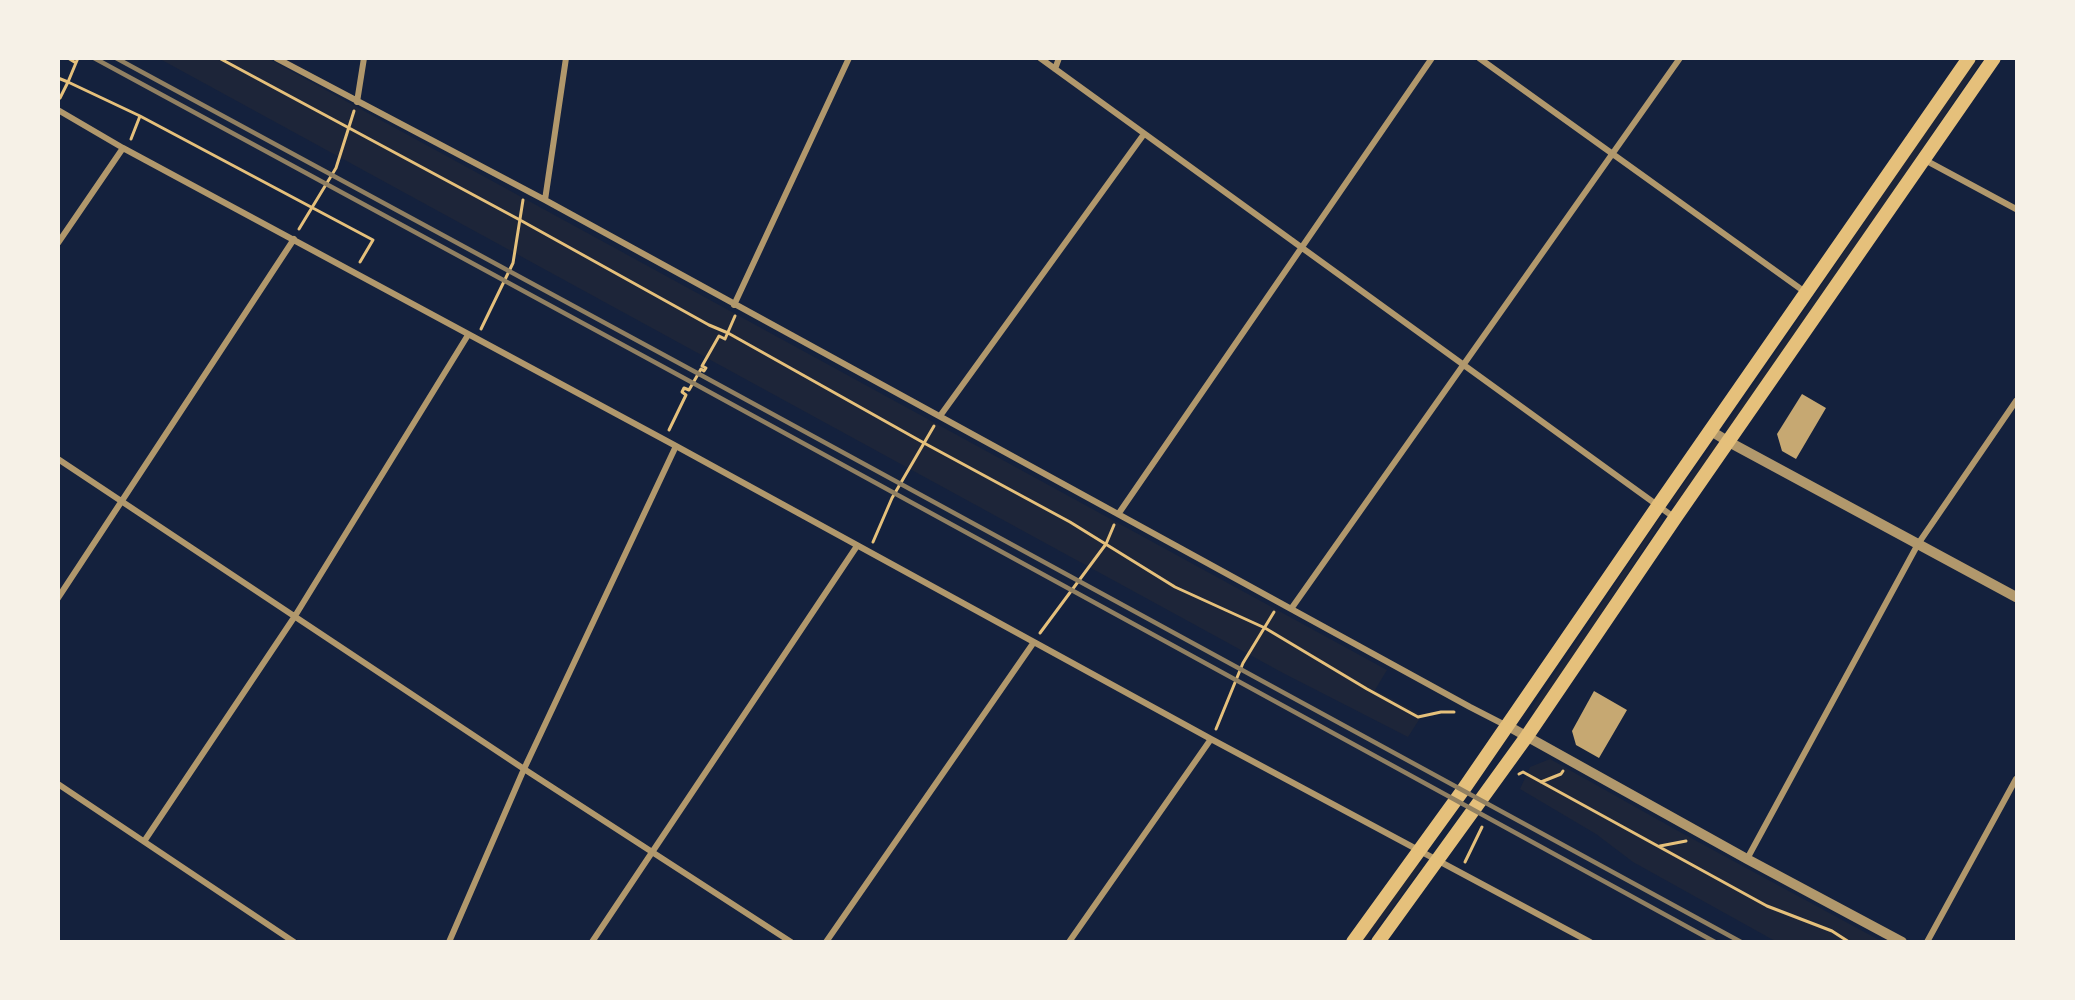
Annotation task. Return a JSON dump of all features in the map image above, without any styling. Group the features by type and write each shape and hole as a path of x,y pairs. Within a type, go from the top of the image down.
{"main road":[{"path":"1353,942 1508,726 1969,58"},
{"path":"1378,942 1527,736 1994,58"}],"street":[{"path":"276,58 525,189 1902,942"},
{"path":"357,102 364,58"},
{"path":"545,200 566,58"},
{"path":"734,305 849,58"},
{"path":"1040,58 1675,518"},
{"path":"1055,69 1059,58"},
{"path":"1119,513 1432,58"},
{"path":"1479,58 1806,293"},
{"path":"1291,609 1680,58"},
{"path":"58,110 123,148 1590,942"},
{"path":"940,416 1144,134"},
{"path":"58,243 123,148"},
{"path":"1925,160 2016,209"},
{"path":"58,598 294,239"},
{"path":"145,840 295,616 468,334"},
{"path":"1747,859 1918,544 2016,402"},
{"path":"1711,431 2016,597"},
{"path":"449,942 524,769 676,446"},
{"path":"58,459 524,769 792,942"},
{"path":"592,942 857,546"},
{"path":"826,942 1034,642"},
{"path":"1069,942 1212,739"},
{"path":"1927,942 2016,779"},
{"path":"58,784 145,840 294,942"}],"path":[{"path":"58,102 77,61 68,58"},
{"path":"219,58 520,220 709,326 728,333 1106,544 1175,587 1265,628 1418,717 1441,712"},
{"path":"58,78 140,116 373,240 354,272"},
{"path":"294,239 336,168 357,102"},
{"path":"123,148 132,138 140,116"},
{"path":"477,339 513,263 525,189"},
{"path":"664,439 686,394 682,392 684,388 689,390 701,369 704,371 706,368 702,366 719,336 725,339 735,317 734,305"},
{"path":"869,552 892,498 940,416"},
{"path":"1034,642 1106,544 1119,513"},
{"path":"1212,739 1243,663 1280,603"},
{"path":"1541,782 1561,774 1569,759"},
{"path":"1516,775 1522,772 1767,906 1832,931 1849,942"},
{"path":"1461,871 1482,826"},
{"path":"1659,846 1685,842 1693,829"}],"shaded area":[{"path":"160,59 269,59 1387,670 1375,690 1422,715 1408,737 1283,673"},
{"path":"1975,59 1983,59 1730,433 1725,427"},
{"path":"1715,441 1720,445 1675,505 1671,501"},
{"path":"1660,517 1663,520 1536,713 1531,709"},
{"path":"1550,759 1881,941 1775,941 1633,862 1596,834 1520,789 1530,767"},
{"path":"1418,864 1422,867 1368,941 1361,942"}],"building":[{"path":"1802,394 1826,408 1796,459 1782,451 1777,434"},
{"path":"1594,691 1627,710 1599,758 1576,745 1572,731"}],"railway":[{"path":"94,58 1715,942"},
{"path":"116,58 1741,942"}]}
